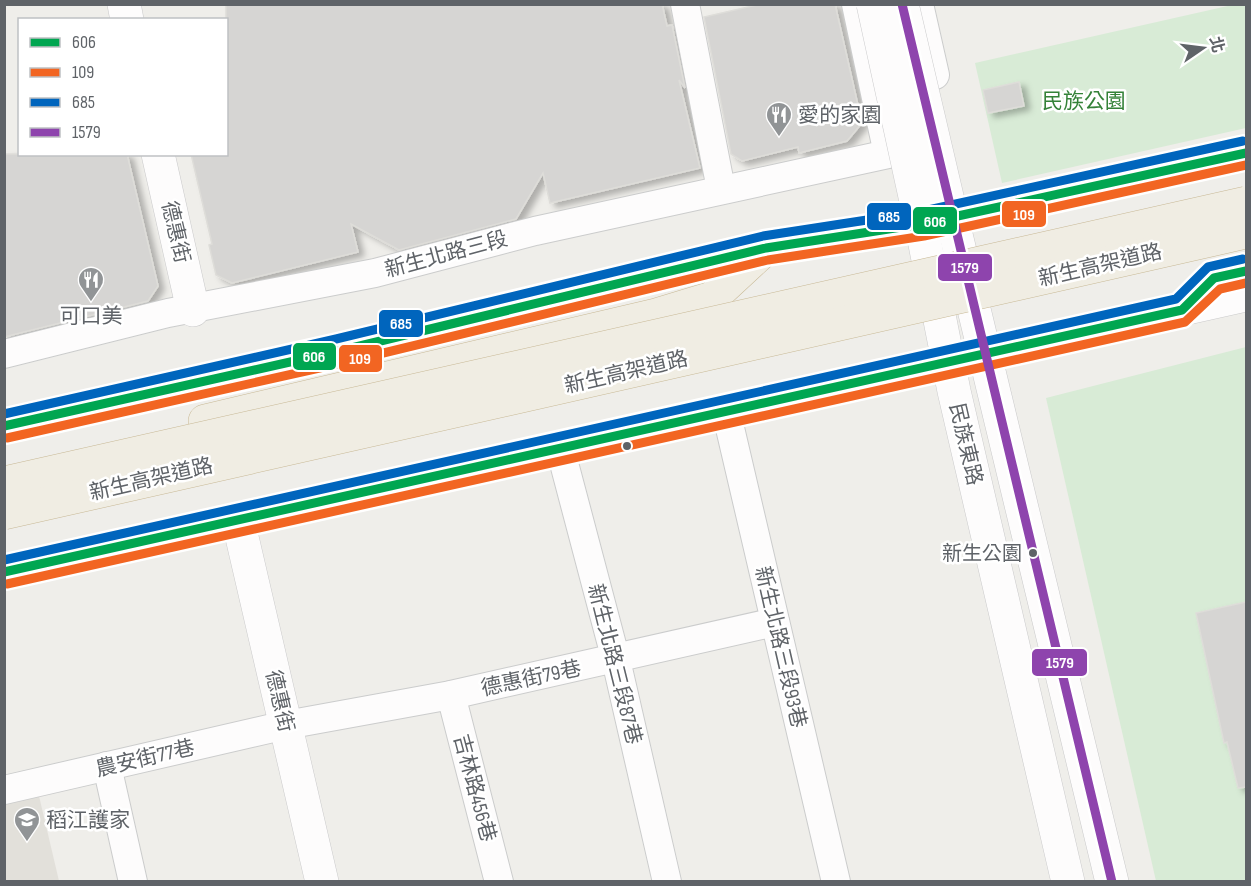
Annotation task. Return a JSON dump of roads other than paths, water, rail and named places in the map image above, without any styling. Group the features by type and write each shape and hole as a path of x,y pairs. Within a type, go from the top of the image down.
{"highway":[{"name":"新生高架道路","path":"4,483 1246,203"},
{"name":"新生高架道路","path":"4,513 1246,232"},
{"path":"4,468 656,315 712,298 766,248"},
{"path":"1182,310 1214,278 1246,271"}],"street":[{"path":"685,4 722,189"},
{"name":"新生北路三段","path":"4,354 149,317 375,273 525,233 888,154 856,4"},
{"name":"民族東路","path":"873,4 937,221 986,354 1112,882"},
{"name":"民族東路","path":"902,4 937,221 948,361 1068,882"},
{"path":"919,4 950,141"},
{"path":"4,426 339,351 766,248 937,221 1246,153"},
{"name":"德惠街","path":"158,156 193,310"},
{"path":"4,572 1246,295"},
{"name":"新生北路三段93巷","path":"726,411 836,882"},
{"name":"新生北路三段87巷","path":"560,448 616,660 667,882"},
{"name":"德惠街","path":"238,520 322,882"},
{"name":"德惠街79巷","path":"285,725 451,695 616,660 775,622"},
{"name":"吉林路456巷","path":"451,695 500,882"},
{"name":"農安街77巷","path":"4,790 285,725"},
{"path":"107,766 133,882"}],"place":[{"name":"愛的家園","path":"779,138"},
{"name":"可口美","path":"91,303"},
{"name":"新生公園","path":"1033,553"},
{"name":"稻江護家","path":"27,843"}],"park label":[{"name":"民族公園","path":"1084,101"}]}
